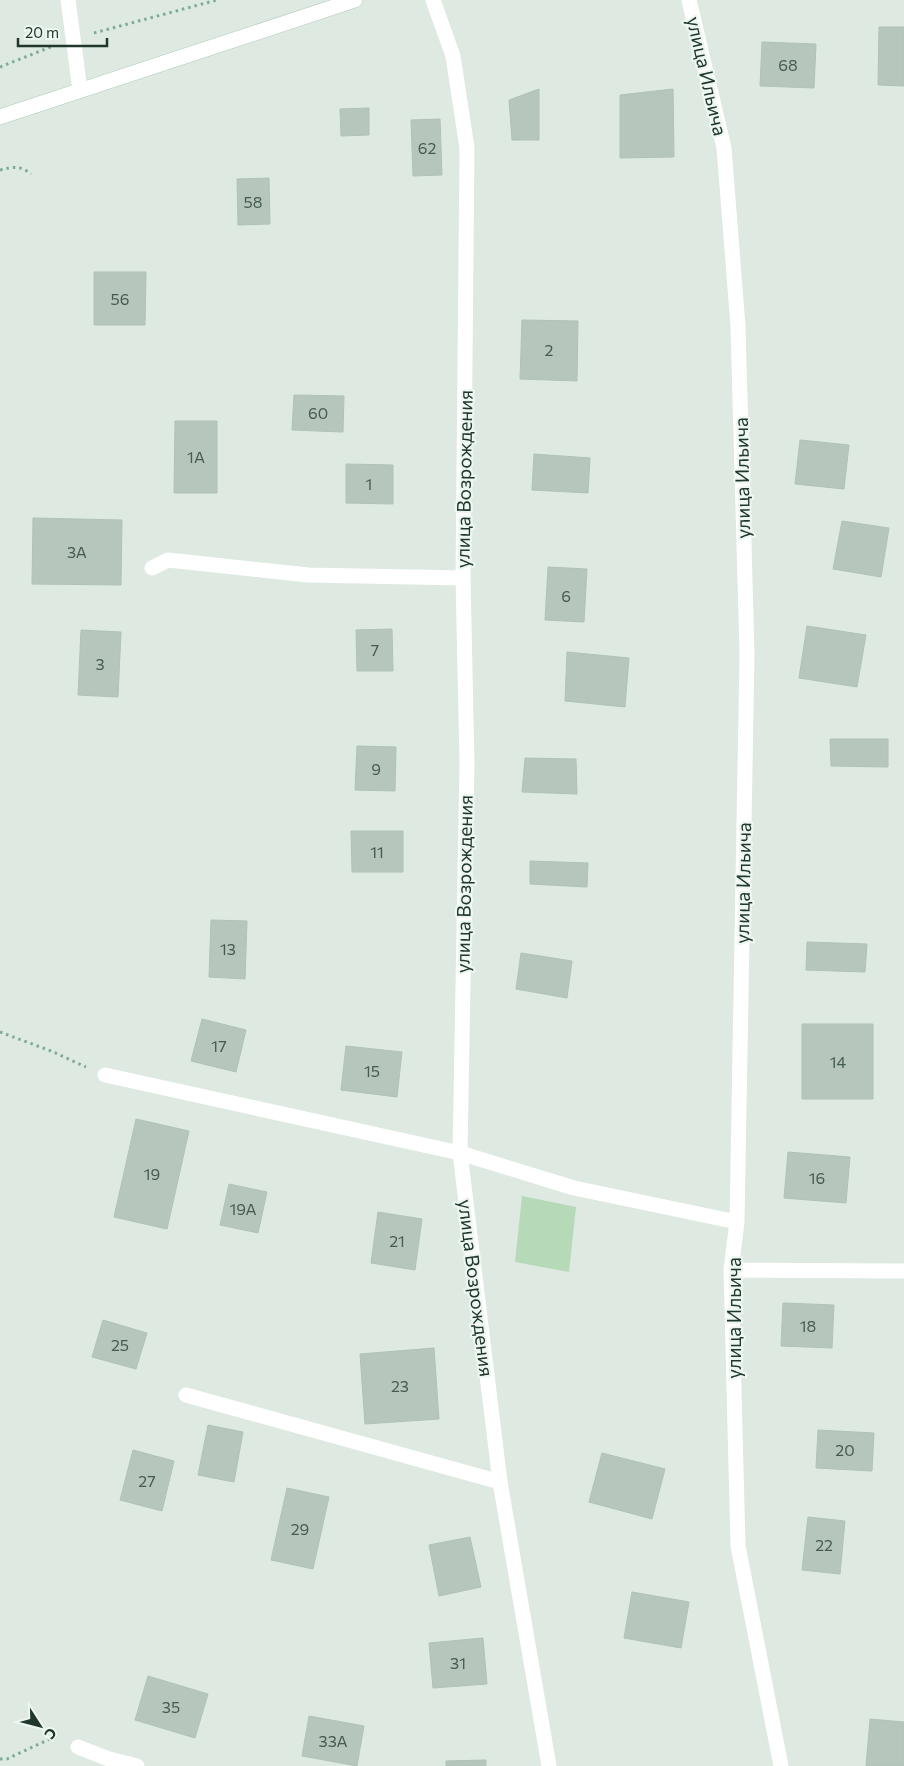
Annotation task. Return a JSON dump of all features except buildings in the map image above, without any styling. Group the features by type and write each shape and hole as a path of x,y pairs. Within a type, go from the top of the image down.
{"street":[{"path":"68,0 80,90"},
{"path":"0,117 355,0"},
{"name":"улица Возрождения","path":"433,0 453,56 467,148 463,578 466,763 460,1152 500,1482 549,1766"},
{"name":"улица Ильича","path":"689,0 724,148 738,326 747,654 737,1222 730,1270 738,1546 781,1766"},
{"path":"152,568 168,560 308,575 463,578"},
{"path":"105,1075 460,1152 574,1188 737,1222"},
{"path":"730,1270 904,1272"},
{"path":"186,1395 500,1482"},
{"path":"78,1747 109,1759 137,1766"}],"path":[{"path":"0,67 72,38 217,0"},
{"path":"0,170 16,166 31,174"},
{"path":"0,1032 51,1051 105,1075"},
{"path":"0,1759 7,1758 54,1737 78,1747"}],"green space":[{"path":"522,1196 576,1207 569,1272 515,1262"}]}
